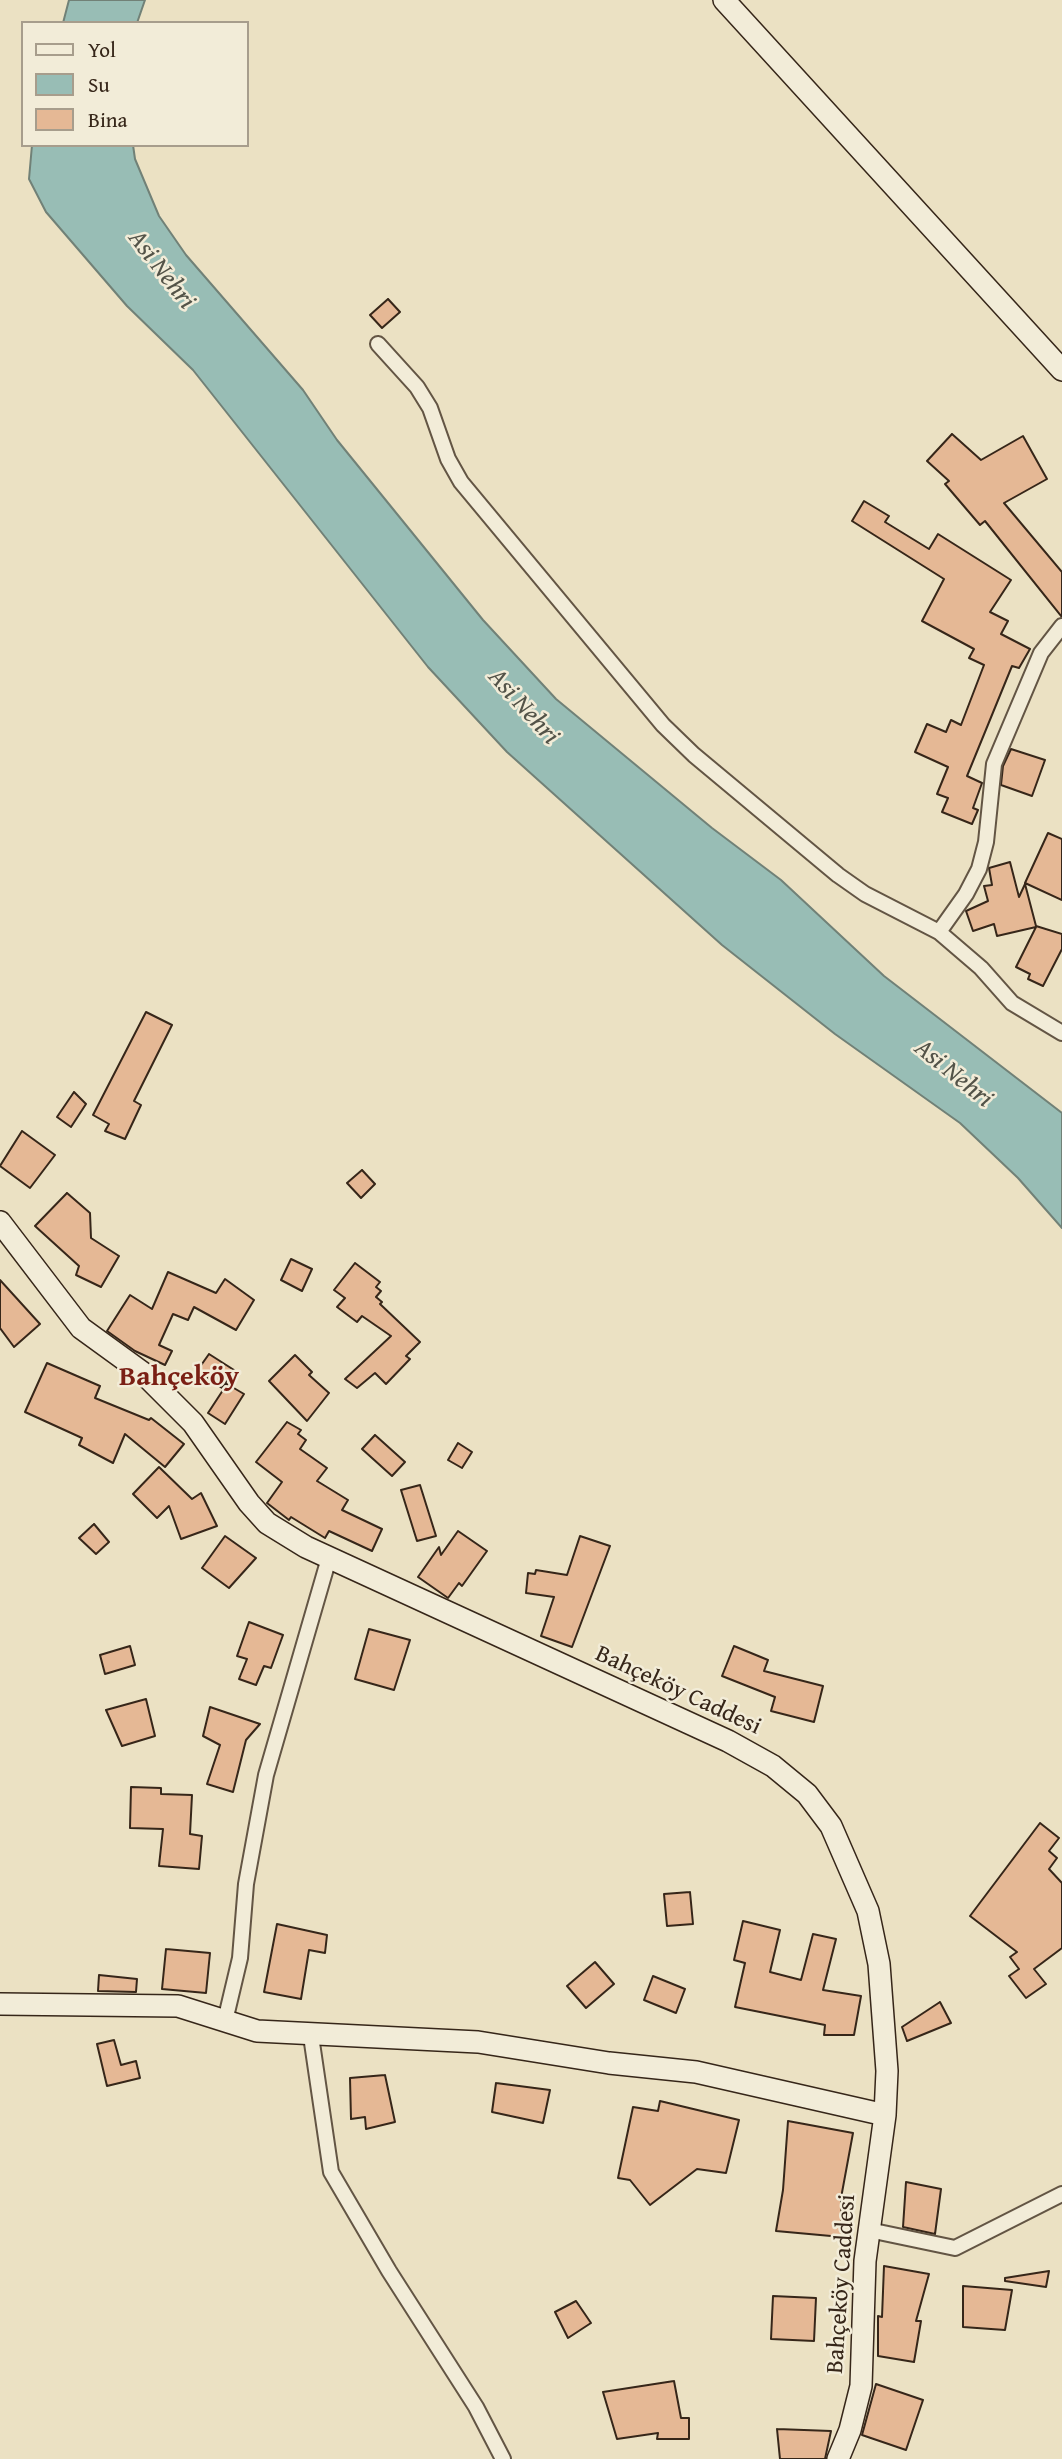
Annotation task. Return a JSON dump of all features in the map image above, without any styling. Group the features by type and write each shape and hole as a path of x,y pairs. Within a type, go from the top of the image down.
{"main road":[{"path":"724,0 1062,370"},
{"name":"Bahçeköy Caddesi","path":"0,1222 81,1328 143,1373 193,1423 249,1503 267,1523 329,1558 728,1741 773,1766 807,1794 831,1826 868,1911 879,1964 887,2071 885,2115 863,2289 861,2386 838,2459"},
{"path":"0,2004 178,2006 257,2031 311,2036 478,2042 609,2063 695,2072 885,2115"}],"street":[{"path":"378,344 417,387 430,408 448,459 461,482 663,724 694,755 838,875 865,894 939,932 981,968 1012,1003 1062,1032"},
{"path":"939,932 966,894 979,869 986,842 994,764 1041,653 1062,626"},
{"path":"225,2021 240,1958 246,1884 266,1775 329,1558"},
{"path":"311,2036 331,2172 389,2272 476,2407 503,2459"},
{"path":"869,2230 955,2248 1062,2194"}],"water":[{"path":"69,0 145,0 138,21 64,21"},
{"name":"Asi Nehri","path":"32,147 133,147 135,159 159,216 186,255 303,390 337,440 483,620 556,699 712,828 781,880 884,976 1062,1113 1062,1228 1018,1178 960,1123 835,1034 722,945 507,752 428,667 193,370 127,306 46,212 29,179"}],"building":[{"path":"388,299 400,312 382,328 370,315"},
{"path":"952,434 981,460 1023,436 1047,479 1004,503 1062,572 1062,617 985,521 980,525 945,484 949,481 927,461"},
{"path":"864,501 889,516 885,522 929,549 938,534 1011,580 990,612 1008,621 1001,634 1030,649 1019,668 1012,666 967,776 982,783 973,808 978,810 972,824 942,812 948,798 937,794 948,767 915,752 927,724 946,732 951,720 961,725 984,665 969,658 974,649 922,621 944,579 852,521"},
{"path":"1011,749 1045,760 1032,796 1001,785 1003,766"},
{"path":"1048,833 1062,839 1062,900 1025,883"},
{"path":"1010,862 1019,897 1025,884 1036,926 1062,934 1062,949 1043,986 1028,979 1030,974 1016,967 1036,927 997,936 994,924 973,931 966,911 988,901 984,886 992,885 989,868"},
{"path":"146,1012 172,1025 134,1101 141,1105 125,1139 105,1131 109,1124 93,1115"},
{"path":"74,1092 86,1104 71,1127 57,1117"},
{"path":"22,1131 55,1155 30,1188 0,1166"},
{"path":"362,1170 375,1184 361,1198 347,1183"},
{"path":"67,1193 90,1213 91,1238 119,1256 101,1287 76,1275 79,1266 35,1226"},
{"path":"291,1259 312,1269 302,1291 281,1280"},
{"path":"355,1263 380,1282 376,1287 381,1291 376,1297 382,1302 380,1304 420,1342 406,1356 410,1359 386,1384 375,1373 357,1388 345,1379 391,1336 362,1316 357,1322 337,1307 345,1298 334,1290"},
{"path":"168,1272 216,1293 225,1279 254,1300 236,1330 194,1307 188,1320 173,1314 159,1345 172,1351 165,1365 135,1351 107,1331 130,1295 152,1309"},
{"path":"0,1280 40,1324 14,1347 0,1328"},
{"path":"209,1354 234,1370 222,1388 197,1371"},
{"path":"295,1355 312,1372 309,1375 329,1393 307,1421 269,1381"},
{"path":"47,1363 100,1386 95,1398 149,1420 151,1418 184,1444 165,1467 125,1434 113,1463 79,1445 82,1438 25,1412"},
{"path":"227,1384 244,1394 225,1424 208,1413"},
{"path":"287,1422 301,1430 298,1434 306,1440 300,1449 327,1468 317,1481 348,1500 342,1510 382,1529 372,1551 329,1531 325,1538 291,1517 289,1520 267,1503 282,1482 256,1462"},
{"path":"375,1435 405,1462 392,1476 362,1449"},
{"path":"458,1443 472,1452 462,1468 448,1460"},
{"path":"159,1467 192,1499 201,1493 217,1526 181,1539 169,1506 157,1518 133,1494"},
{"path":"420,1485 436,1536 417,1541 401,1490"},
{"path":"94,1524 109,1542 96,1554 79,1538"},
{"path":"458,1531 487,1551 462,1586 459,1583 448,1598 418,1577 439,1547 441,1555"},
{"path":"225,1536 256,1558 229,1588 202,1568"},
{"path":"580,1536 610,1546 572,1647 541,1636 554,1597 526,1593 528,1573 535,1574 536,1570 567,1575"},
{"path":"249,1622 283,1635 271,1668 264,1666 256,1685 239,1679 247,1659 237,1656"},
{"path":"369,1629 410,1640 394,1690 355,1679"},
{"path":"130,1646 135,1665 105,1674 100,1655"},
{"path":"734,1646 768,1660 764,1671 823,1686 814,1722 771,1711 775,1697 722,1676"},
{"path":"146,1699 155,1736 122,1746 106,1710"},
{"path":"210,1707 260,1724 246,1740 233,1792 207,1784 220,1745 203,1736"},
{"path":"131,1787 161,1788 161,1794 192,1795 190,1834 202,1836 199,1869 159,1866 163,1829 130,1828"},
{"path":"1040,1823 1059,1838 1049,1851 1057,1858 1049,1869 1062,1883 1062,1948 1034,1969 1046,1984 1026,1998 1009,1976 1019,1969 1010,1957 1017,1952 970,1916"},
{"path":"690,1892 693,1924 667,1926 664,1894"},
{"path":"743,1921 780,1930 770,1972 801,1980 813,1934 836,1939 823,1990 861,1996 854,2035 824,2035 825,2025 735,2007 745,1963 734,1960"},
{"path":"277,1924 327,1935 325,1953 309,1950 301,1999 264,1992"},
{"path":"166,1949 210,1953 206,1993 162,1989"},
{"path":"595,1962 614,1984 586,2008 567,1986"},
{"path":"99,1975 137,1979 136,1992 98,1991"},
{"path":"653,1976 685,1989 676,2013 644,2000"},
{"path":"940,2002 951,2023 907,2041 902,2027"},
{"path":"114,2040 121,2065 136,2061 140,2078 107,2086 97,2044"},
{"path":"385,2075 395,2122 366,2129 365,2117 351,2119 350,2078"},
{"path":"496,2083 550,2090 543,2123 492,2112"},
{"path":"660,2101 739,2120 726,2173 697,2169 650,2205 630,2180 618,2178 633,2107 658,2111"},
{"path":"788,2121 853,2133 841,2198 842,2237 776,2231 783,2190"},
{"path":"906,2182 941,2189 935,2234 903,2227"},
{"path":"884,2266 929,2274 916,2321 921,2321 914,2362 878,2356 878,2316 882,2317"},
{"path":"1049,2271 1046,2287 1005,2281 1005,2278"},
{"path":"963,2286 1012,2290 1005,2330 963,2327"},
{"path":"773,2296 816,2298 814,2341 771,2339"},
{"path":"576,2301 591,2323 568,2338 555,2312"},
{"path":"674,2381 681,2418 689,2418 689,2439 657,2439 658,2433 617,2439 603,2392"},
{"path":"876,2384 923,2400 906,2450 862,2435"},
{"path":"777,2429 831,2431 825,2459 780,2459"}],"district":[{"name":"Bahçeköy","path":"179,1378"}]}
